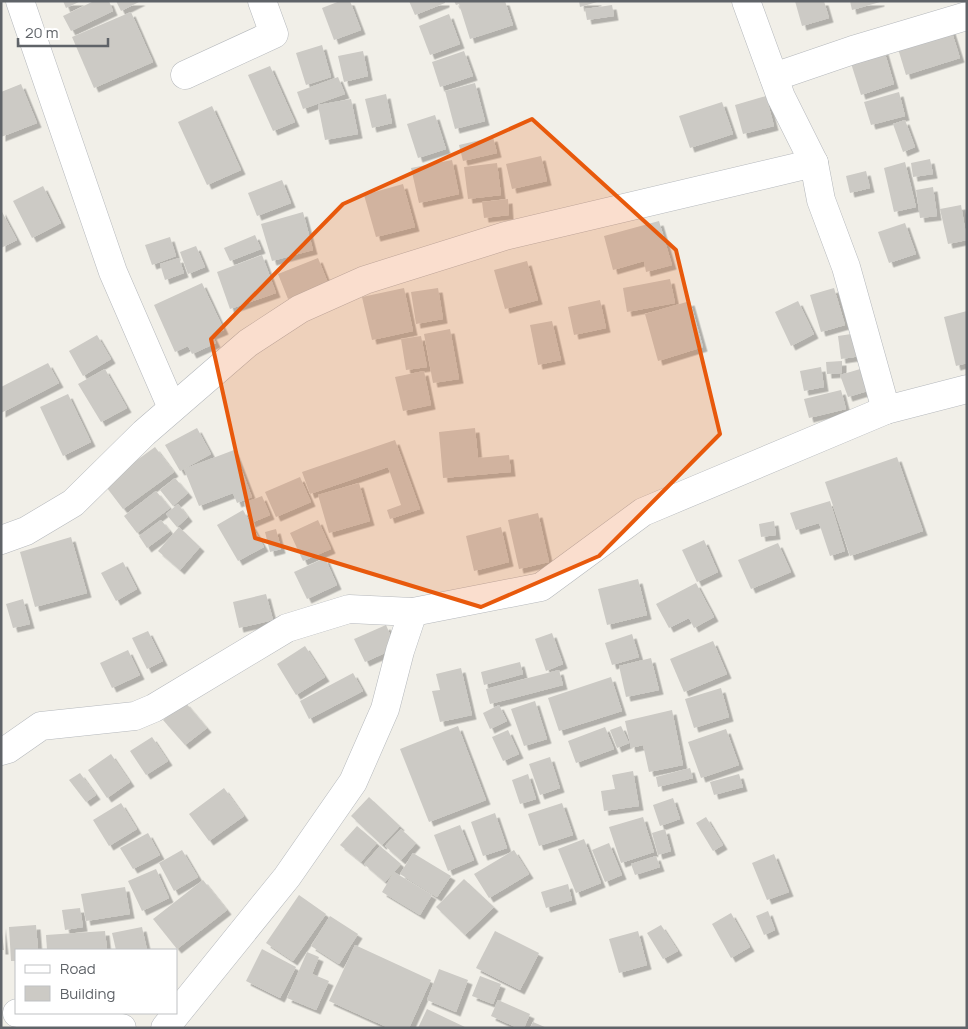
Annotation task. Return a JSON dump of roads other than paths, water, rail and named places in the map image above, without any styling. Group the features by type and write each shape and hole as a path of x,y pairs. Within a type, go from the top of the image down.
{"street":[{"path":"20,1 113,272 172,408"},
{"path":"185,75 274,34 262,1"},
{"path":"746,1 781,97 814,163 821,200 846,267 886,410"},
{"path":"774,77 853,50 967,16"},
{"path":"1,540 26,531 72,503 144,432 248,343 300,308 365,280 504,236 814,163"},
{"path":"1,751 8,749 41,726 135,716 154,708 287,628 349,609 413,612 541,587 643,512 886,410 967,388"},
{"path":"178,1012 287,877 353,782 385,709 400,650 413,612"},
{"path":"1,1010 15,1013"},
{"path":"24,1014 122,1028"},
{"path":"165,1028 176,1014"}]}
